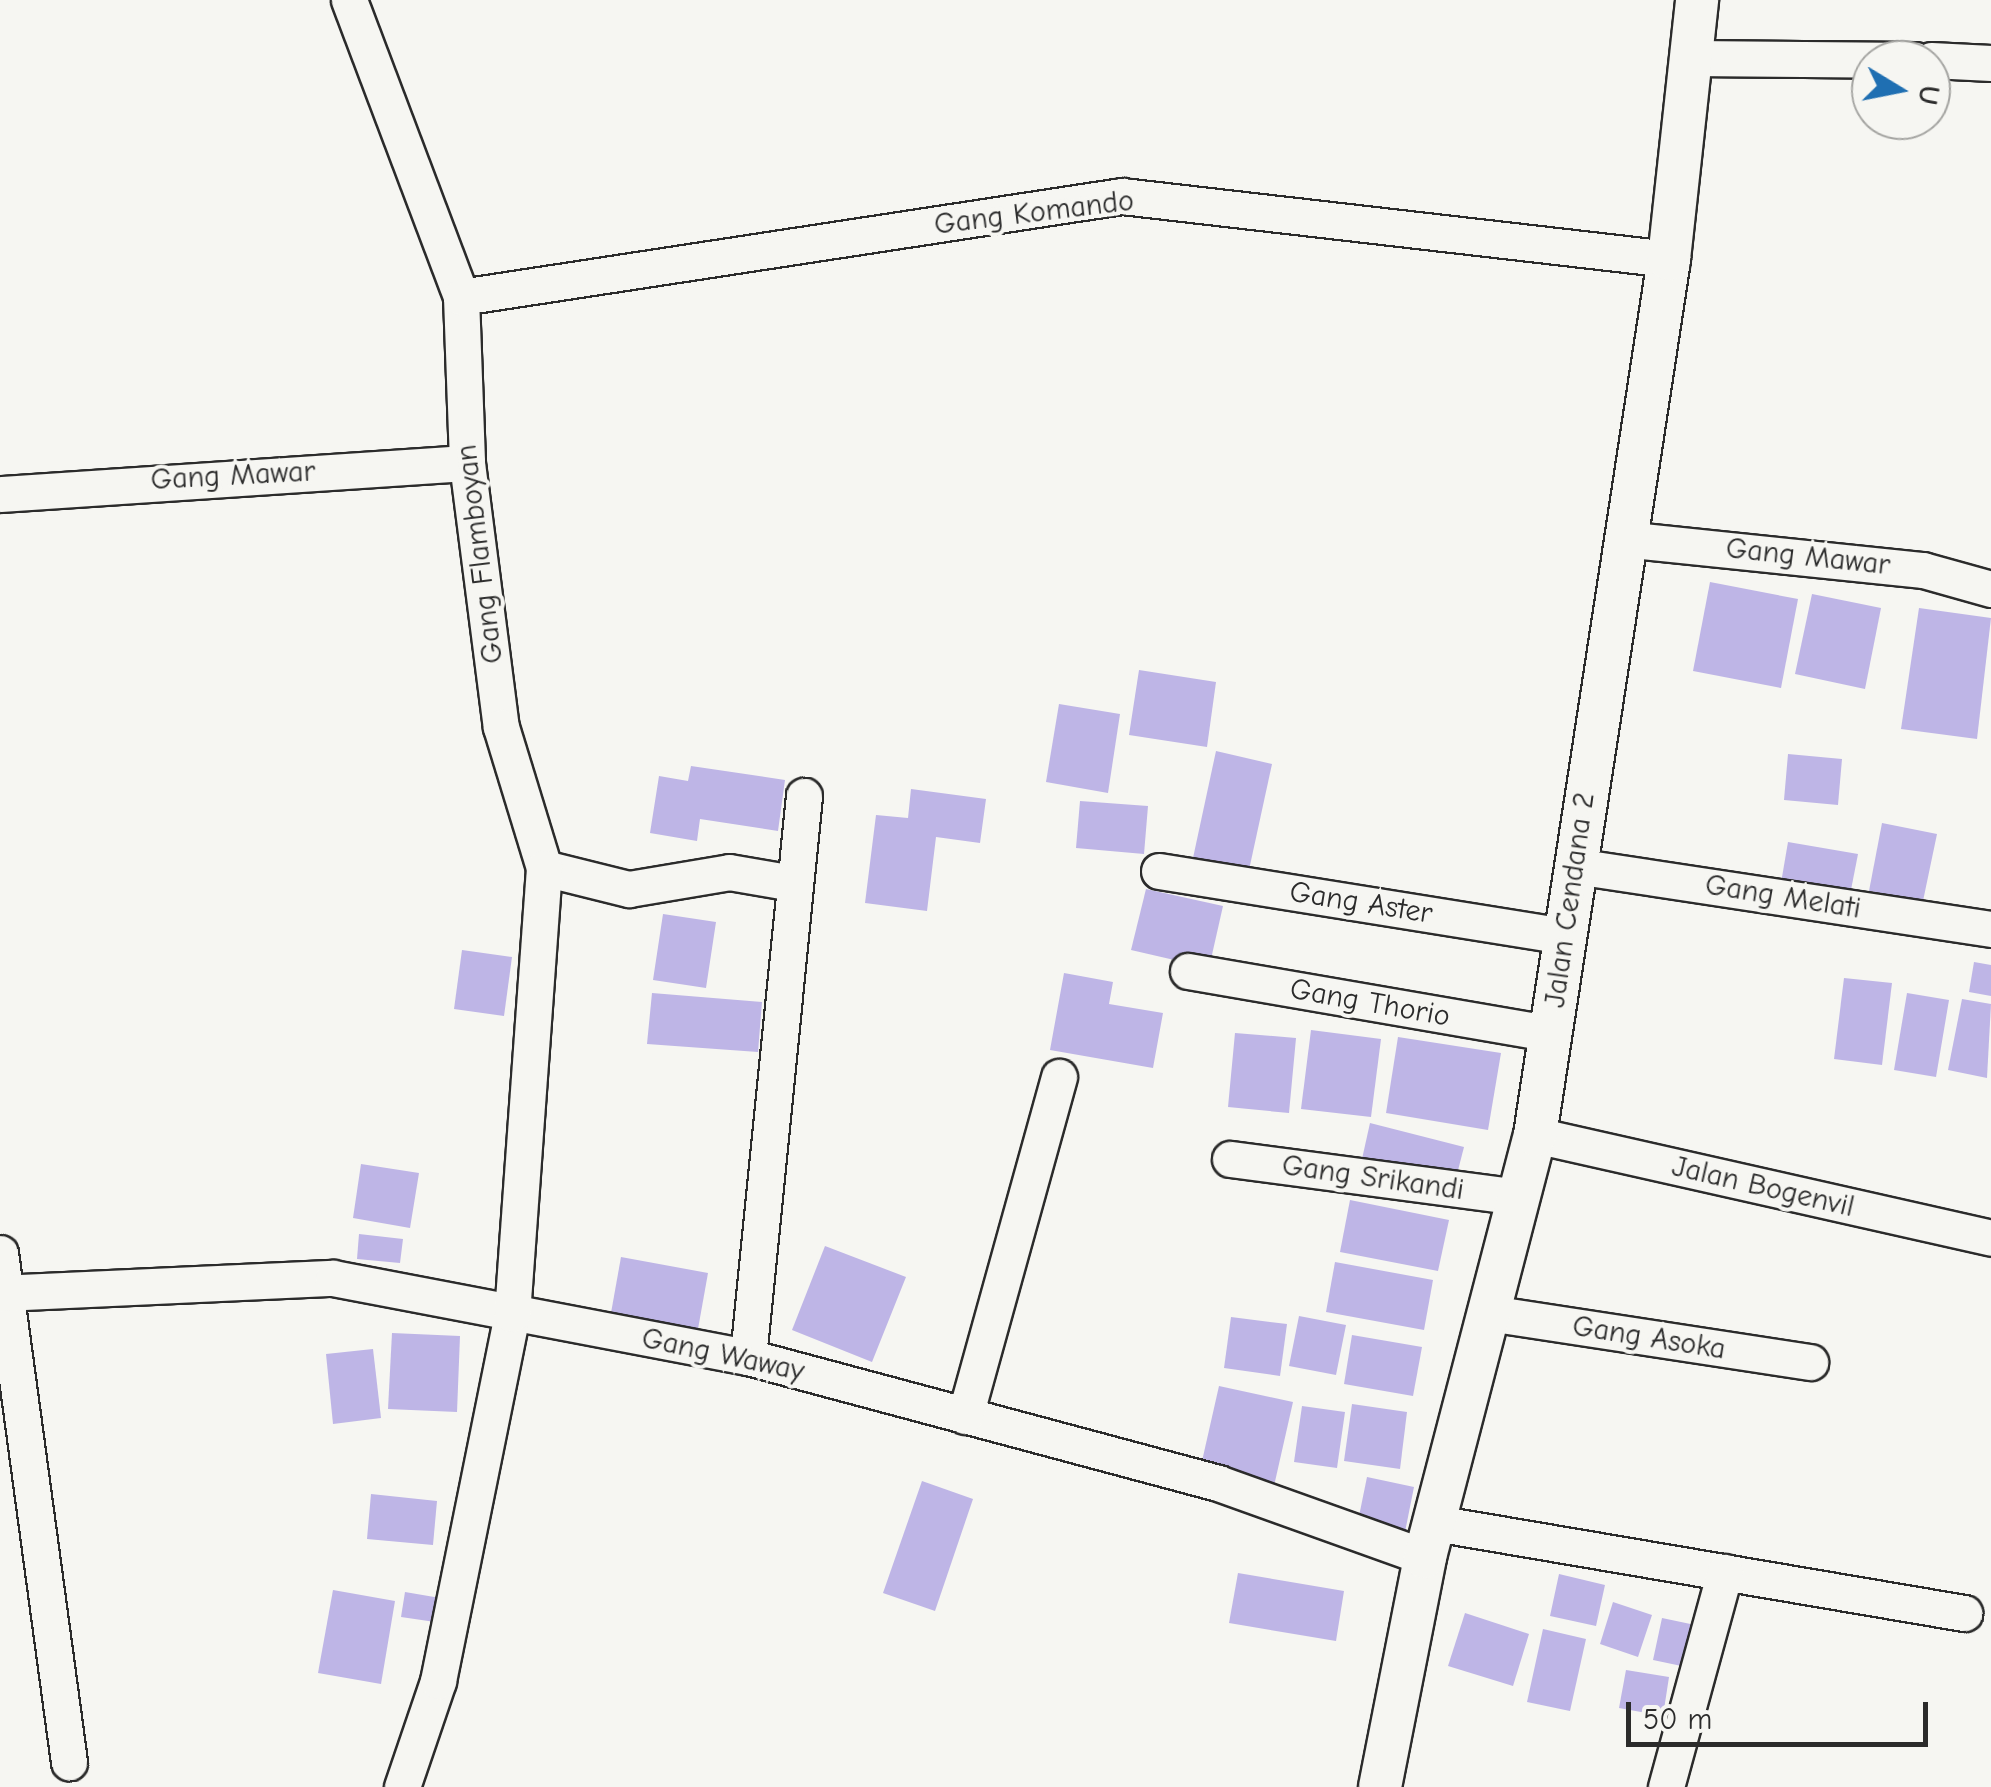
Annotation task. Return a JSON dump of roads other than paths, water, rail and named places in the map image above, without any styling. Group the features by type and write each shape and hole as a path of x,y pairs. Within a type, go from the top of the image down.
{"street":[{"name":"Gang Flamboyan","path":"349,0 461,298 467,463 501,727 544,868"},
{"name":"Jalan Cendana 2","path":"1380,1787 1430,1540 1535,1136 1622,539 1668,258 1698,0"},
{"path":"1691,58 1851,59"},
{"path":"1951,61 1991,64"},
{"name":"Gang Komando","path":"461,298 1122,196 1668,258"},
{"name":"Gang Mawar","path":"0,494 467,463"},
{"name":"Gang Mawar","path":"1622,539 1873,563 1991,589"},
{"path":"748,1357 804,796"},
{"name":"Gang Melati","path":"1575,866 1991,929"},
{"path":"402,1787 438,1681 512,1314 544,868 629,889 729,872 794,883"},
{"name":"Gang Aster","path":"1159,870 1563,936"},
{"name":"Gang Thorio","path":"1188,971 1551,1034"},
{"path":"965,1416 1060,1077"},
{"name":"Jalan Bogenvil","path":"1535,1136 1991,1238"},
{"name":"Gang Srikandi","path":"1230,1159 1517,1197"},
{"path":"0,1254 69,1762"},
{"name":"Gang Waway","path":"4,1293 333,1278 748,1357 1430,1540 1725,1572 1964,1613"},
{"name":"Gang Asoka","path":"1489,1314 1810,1362"},
{"path":"1666,1787 1725,1572"}]}
